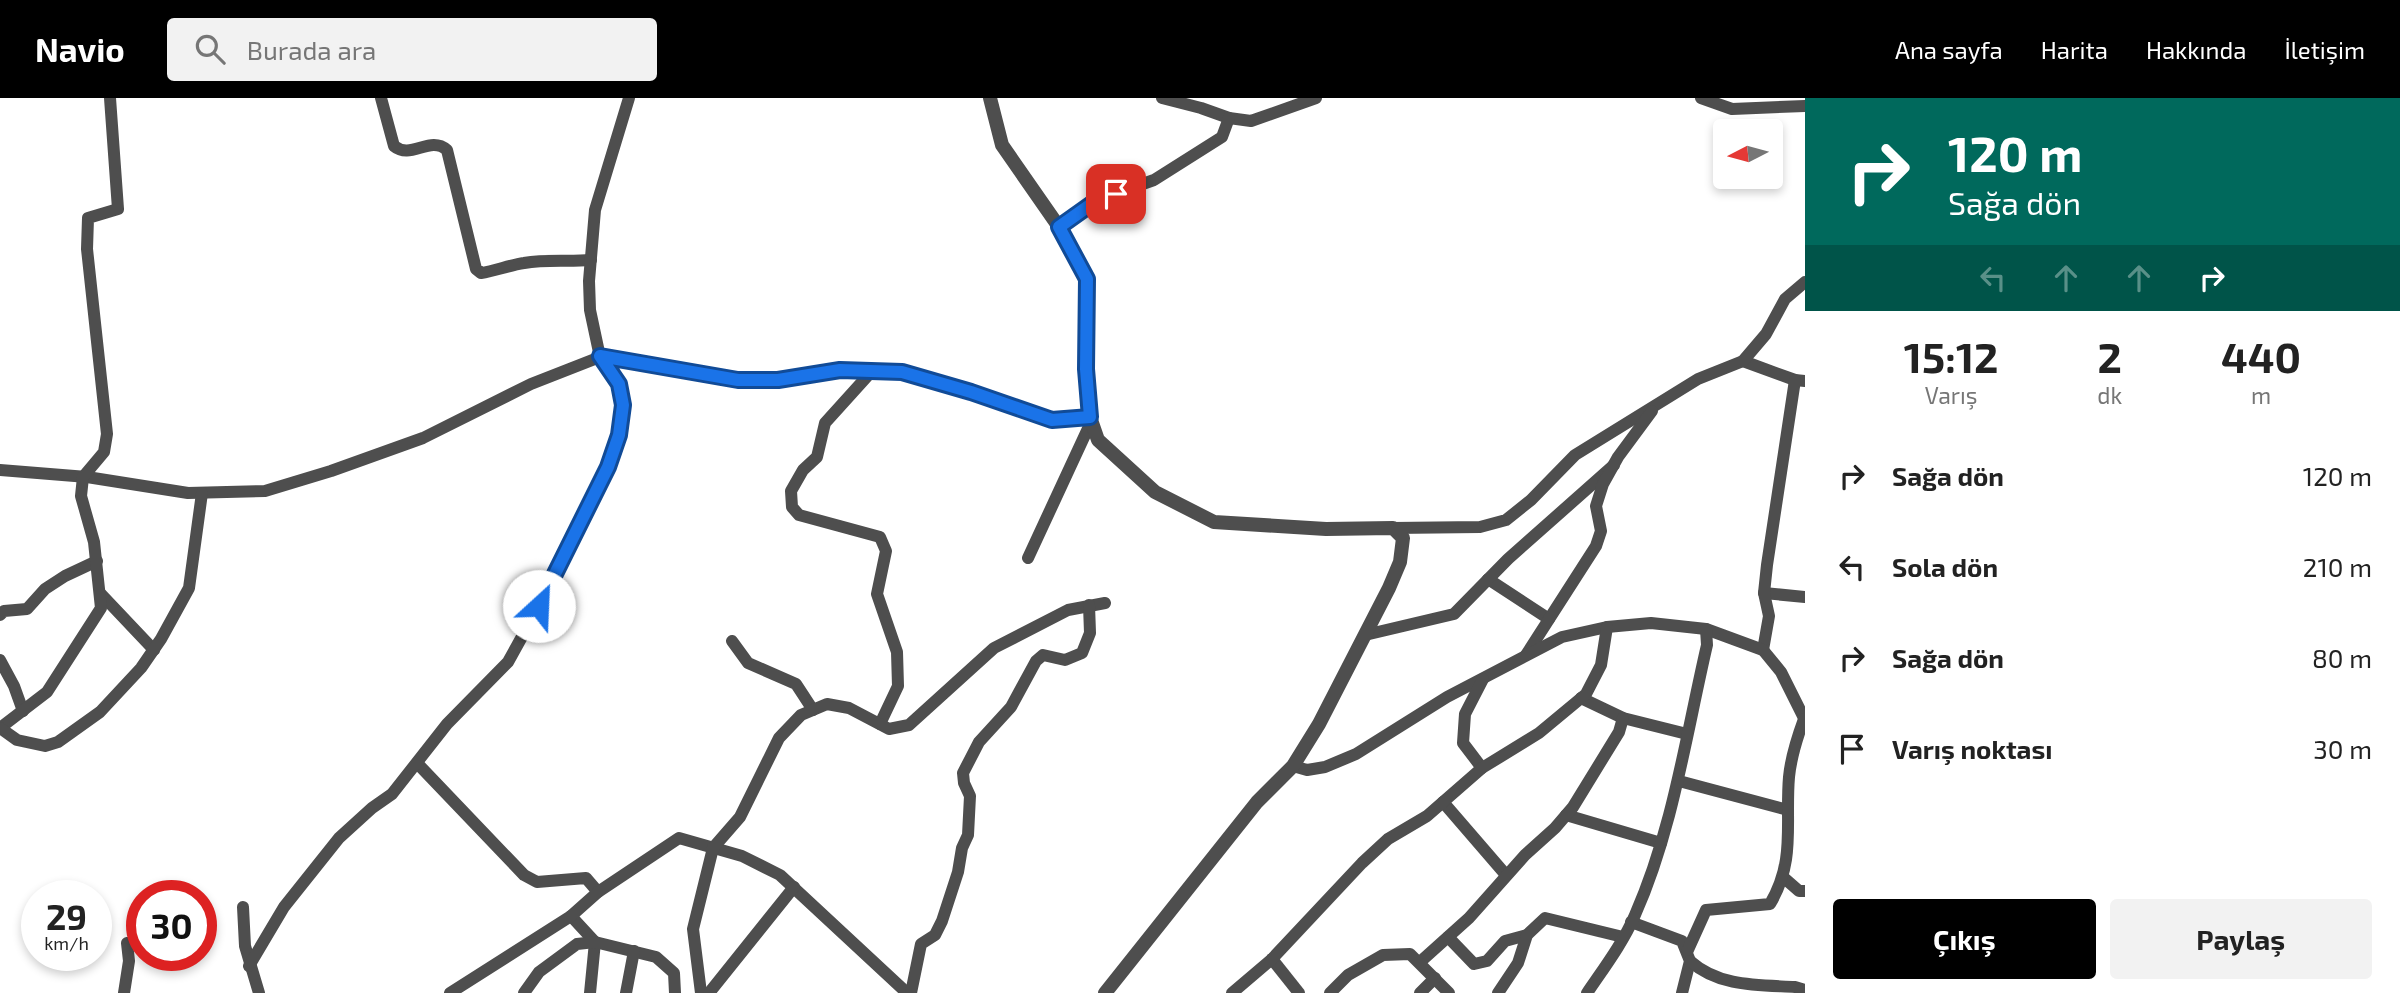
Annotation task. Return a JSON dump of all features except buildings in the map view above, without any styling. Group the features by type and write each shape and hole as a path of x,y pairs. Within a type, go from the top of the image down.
{"street":[{"path":"110,98 118,209 88,218 87,249 107,434 104,452 83,477 81,496 97,561 101,608 47,692 0,728 17,740 45,746 58,742 100,712 141,668 189,588 202,493"},
{"path":"381,98 394,146 400,151 432,144 441,145 447,150 476,269 481,273 521,263 591,261"},
{"path":"250,966 284,907 340,838 372,808 392,794 447,724 508,662 608,467 619,435 623,405 619,384 600,356 590,310 591,261 595,210 629,98"},
{"path":"990,98 1002,145 1059,227 1087,279 1086,369 1091,420 1098,440 1155,492 1214,522 1326,529 1480,527 1506,520 1531,500 1575,455 1698,379 1743,360 1766,334 1785,299 1805,282"},
{"path":"1162,98 1229,118 1251,121 1316,98"},
{"path":"1701,98 1732,109 1805,106"},
{"path":"1059,227 1097,200 1154,180 1166,173 1222,137 1229,118"},
{"path":"0,470 83,477 188,493 265,491 423,438 531,384 600,356 738,380 778,380 840,370 902,372 1052,420 1091,420"},
{"path":"1743,360 1800,381 1773,514 1764,593 1769,616 1763,650"},
{"path":"872,371 825,423 817,457 803,470 791,491 792,507 799,515 880,537 886,551 877,594 897,652 898,686 880,724"},
{"path":"1524,658 1596,546 1601,531 1596,506 1603,484 1657,405"},
{"path":"1028,558 1091,420"},
{"path":"1365,635 1454,614 1488,579 1614,465"},
{"path":"1105,993 1249,812 1293,766 1319,724 1400,562 1403,538 1393,528"},
{"path":"0,615 4,611 27,609 45,589 97,561"},
{"path":"1488,579 1549,619"},
{"path":"1764,593 1805,597"},
{"path":"101,594 154,650"},
{"path":"701,993 693,929 713,848 740,817 779,738 802,715 827,704 849,708 889,729 909,725 994,648 1068,610 1105,603"},
{"path":"450,993 571,916 598,892 679,838 752,861 780,875 909,993 921,944 935,935 942,921 968,835 970,796 963,773 979,742 1011,707 1036,662 1043,655 1065,660 1082,653 1090,633 1089,606"},
{"path":"1293,766 1307,770 1325,767 1356,754 1415,715 1562,637 1607,627 1651,622 1706,629 1763,650 1781,672 1804,719 1793,749 1789,777 1788,858 1781,886 1770,904 1706,910 1688,957 1682,993"},
{"path":"1232,993 1272,958 1388,839 1427,816 1482,768 1539,733 1586,694 1601,666 1607,627"},
{"path":"1587,993 1631,922 1661,843 1679,781 1707,645 1706,629"},
{"path":"732,642 748,663 796,684 813,710"},
{"path":"0,660 23,711"},
{"path":"1482,768 1463,743 1465,714 1483,679"},
{"path":"1581,698 1623,718 1687,734"},
{"path":"1420,962 1469,918 1566,815 1619,732 1623,718"},
{"path":"417,763 524,875 537,882 586,878 598,892"},
{"path":"1679,781 1788,810"},
{"path":"1443,802 1506,876"},
{"path":"1566,815 1661,843"},
{"path":"1783,877 1800,891 1805,891"},
{"path":"709,993 794,887"},
{"path":"243,907 245,946 259,993"},
{"path":"571,916 595,942 590,993"},
{"path":"1448,937 1474,964 1487,961 1505,941 1527,935 1545,918 1623,937"},
{"path":"1631,922 1682,941 1688,957 1703,973 1723,981 1769,989 1795,987 1805,990"},
{"path":"1498,993 1518,963 1527,935"},
{"path":"524,993 539,972 577,944 595,942 656,957 674,973 675,993"},
{"path":"626,993 634,951"},
{"path":"1330,993 1348,975 1383,955 1410,954 1449,993"},
{"path":"1272,958 1299,993"},
{"path":"124,993 127,971"},
{"path":"1420,993 1436,978"}],"route":[{"path":"539,606 608,467 619,435 623,405 619,384 600,356 738,380 778,380 840,370 902,372 1052,420 1090,417 1086,369 1087,279 1059,227 1097,200 1116,194"}]}
